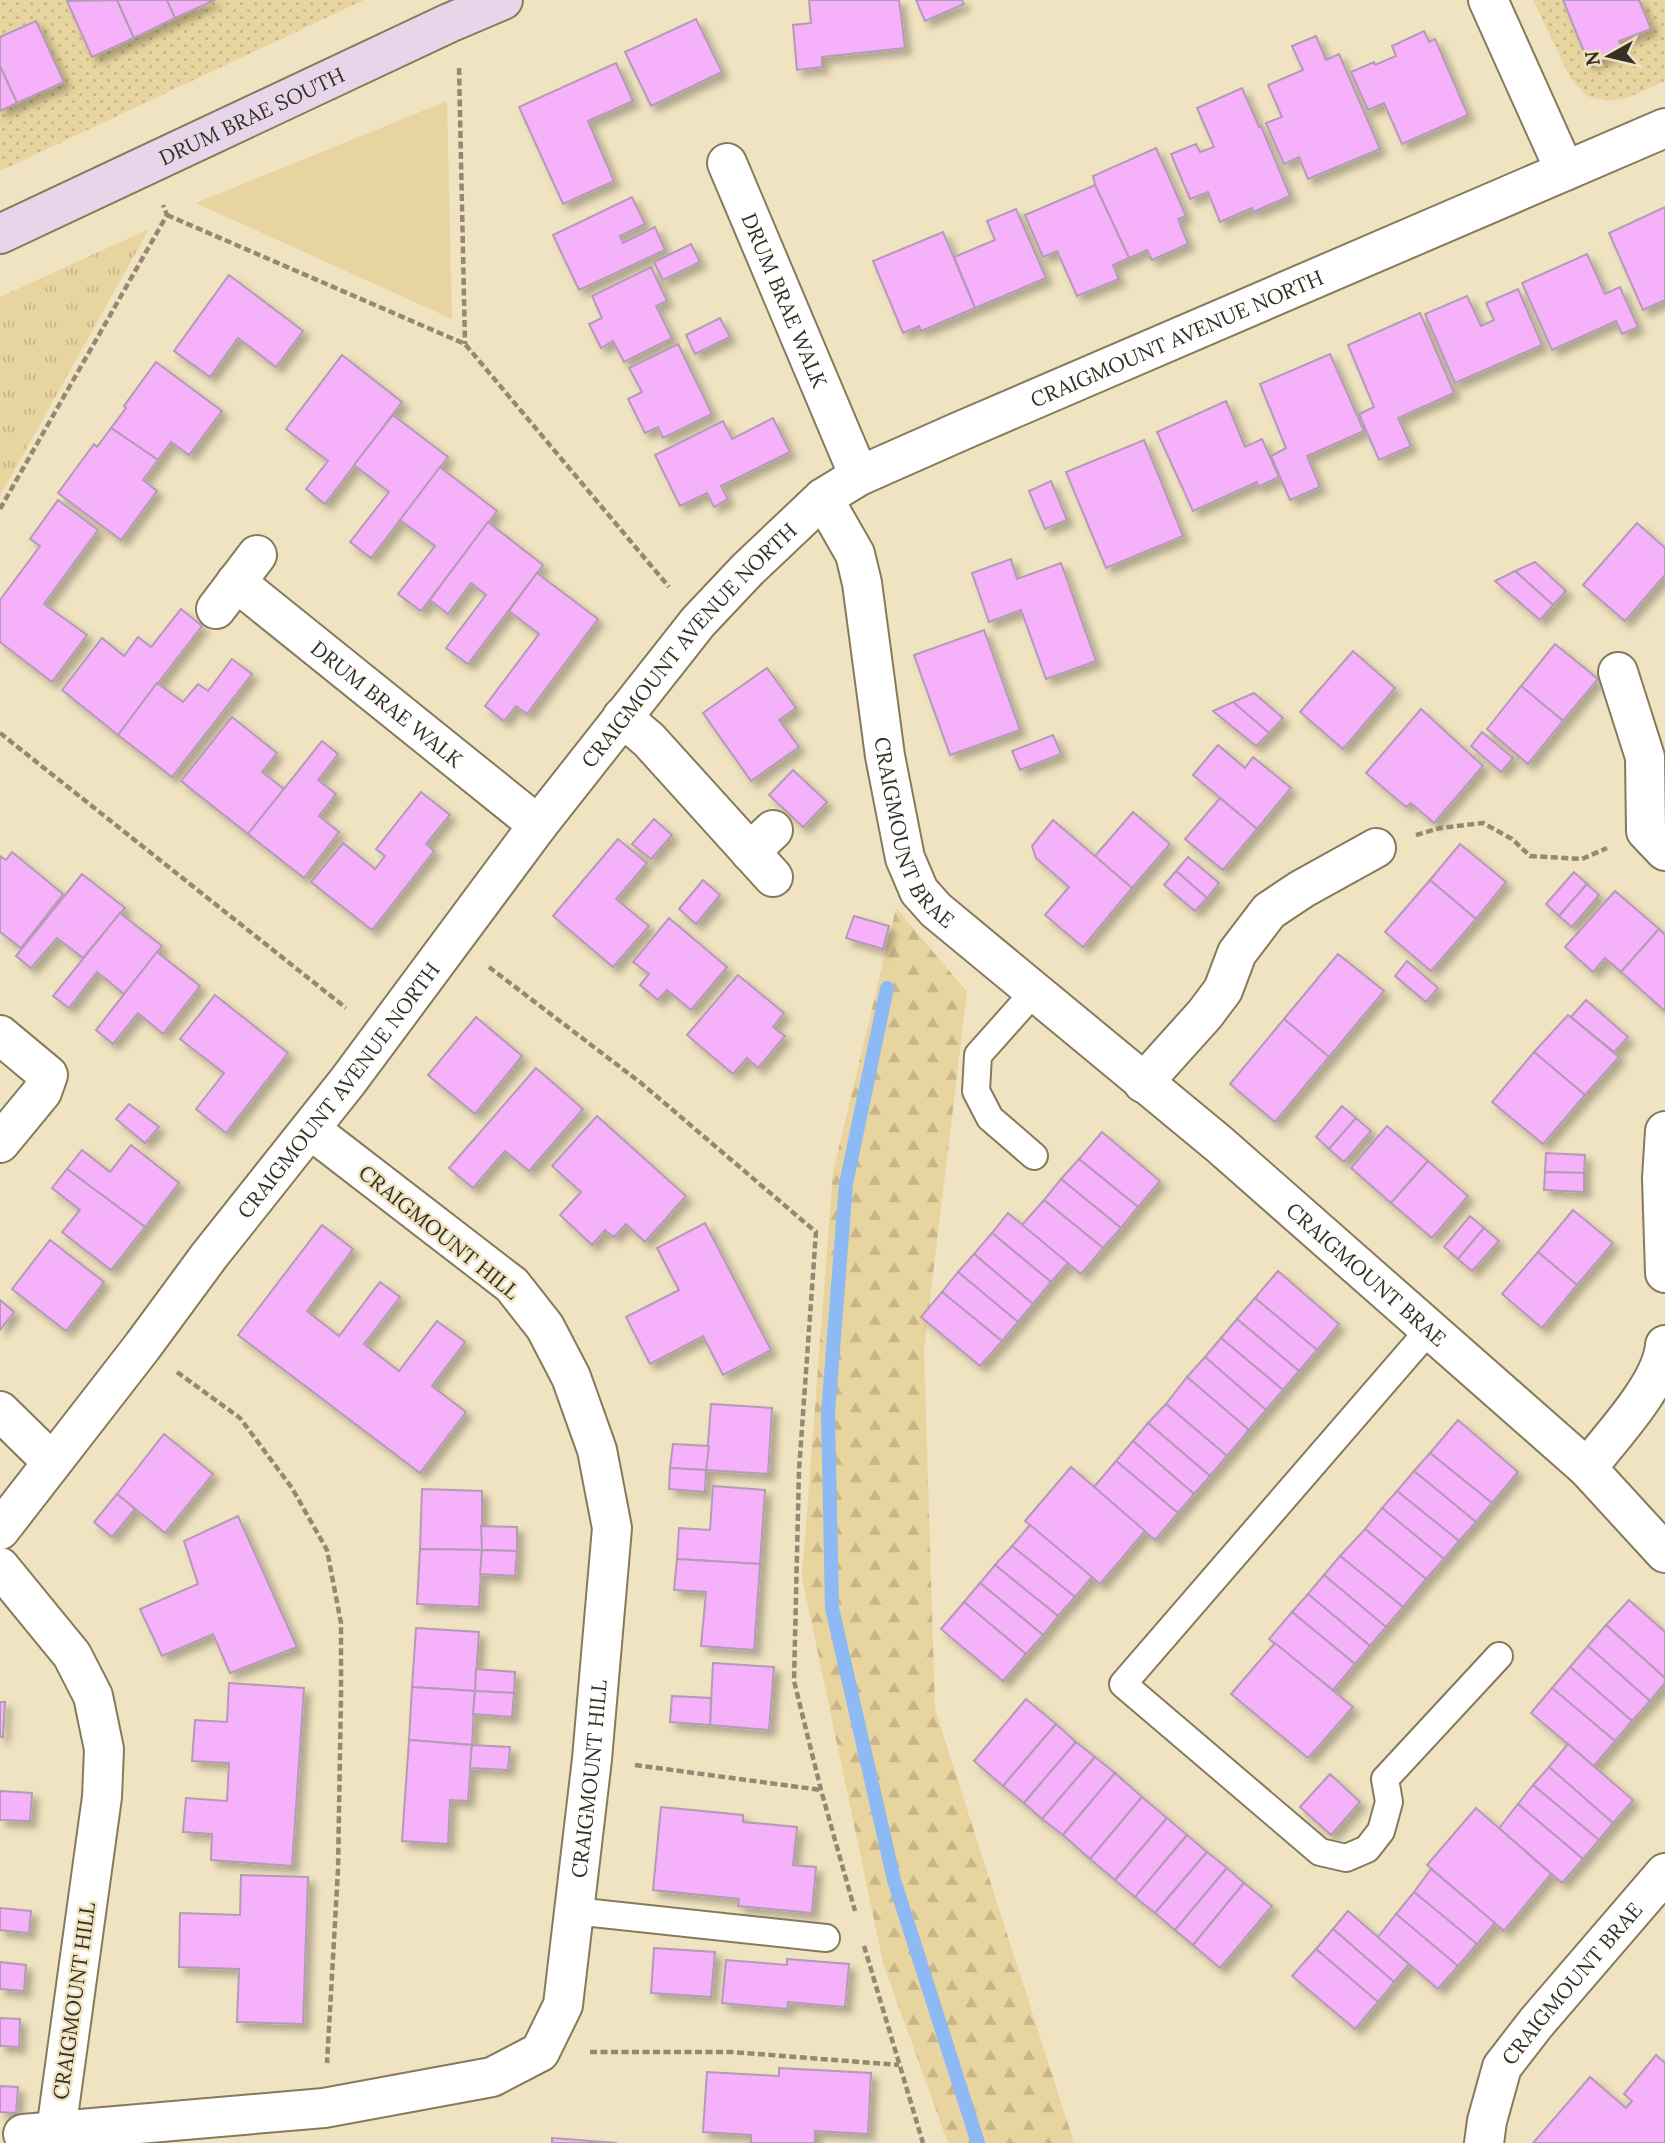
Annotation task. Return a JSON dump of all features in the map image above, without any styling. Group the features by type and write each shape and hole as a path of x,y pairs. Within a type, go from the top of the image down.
{"main road":[{"name":"DRUM BRAE SOUTH","path":"0,234 503,0"}],"street":[{"path":"1488,0 1565,171"},
{"name":"CRAIGMOUNT AVENUE NORTH","path":"0,1530 209,1256 311,1130 622,716 698,622 748,569 823,498 859,476 1665,128"},
{"name":"DRUM BRAE WALK","path":"727,163 859,476"},
{"name":"CRAIGMOUNT BRAE","path":"823,498 855,554 862,583 885,756 905,858 919,891 936,909 1219,1144 1587,1468 1665,1553"},
{"name":"DRUM BRAE WALK","path":"236,582 538,825"},
{"path":"1618,672 1645,757 1655,841"},
{"path":"622,716 765,853"},
{"path":"1143,1083 1223,990 1237,953 1269,911 1376,848"},
{"path":"0,1035 48,1075 42,1092 0,1143"},
{"name":"CRAIGMOUNT HILL","path":"0,1567 72,1655 93,1696 104,1748 102,1797 26,2134 324,2108 492,2077 540,2052 563,2005 592,1759 612,1528 597,1450 571,1377 545,1327 512,1285 311,1130"},
{"path":"1665,1131 1662,1178 1665,1273"},
{"path":"1587,1468 1653,1383 1665,1345"},
{"path":"0,1411 52,1462"},
{"name":"CRAIGMOUNT BRAE","path":"1484,2143 1487,2121 1502,2067 1536,2023 1662,1882"}],"lane":[{"path":"1034,1156 990,1118 976,1091 978,1055 1035,991"},
{"path":"1429,1330 1123,1684 1320,1852 1346,1858 1367,1849 1381,1831 1389,1802 1385,1779 1499,1656"},
{"path":"574,1911 826,1938"}],"path":[{"path":"449,23 460,72 465,344"},
{"path":"150,165 167,215 465,344 698,622"},
{"path":"0,509 167,215"},
{"path":"0,733 382,1037"},
{"path":"1376,848 1440,828 1483,824 1512,839 1530,856 1582,859 1655,841"},
{"path":"454,940 641,1083 816,1232 799,1470 794,1681 858,1923"},
{"path":"142,1347 240,1418 292,1488 327,1550 341,1623 341,1695 338,1870 324,2108"},
{"path":"592,1759 821,1790"},
{"path":"862,1937 923,2143"},
{"path":"540,2052 732,2052 899,2065"}],"green space":[{"path":"0,0 364,0 0,171"},
{"path":"1533,0 1665,0 1665,81 1627,98 1608,101 1587,96 1571,79"},
{"path":"447,101 452,319 196,203"},
{"path":"149,229 0,496 0,297"},
{"path":"896,908 967,992 924,1349 935,1709 1074,2143 948,2143 883,1963 802,1577 833,1172"}],"building":[{"path":"117,0 134,38 92,57 67,1"},
{"path":"117,0 167,0 175,18 134,38"},
{"path":"167,0 215,0 175,18"},
{"path":"809,0 899,0 905,48 822,57 822,67 797,70 793,25 811,23"},
{"path":"916,0 962,0 964,4 925,21"},
{"path":"1563,0 1639,0 1651,29 1619,41 1623,50 1589,64"},
{"path":"696,19 722,72 651,106 625,52"},
{"path":"36,21 64,82 17,103 0,66 0,37"},
{"path":"1424,31 1429,42 1435,39 1468,115 1402,144 1384,103 1368,110 1351,72 1396,56 1392,46"},
{"path":"1316,36 1326,60 1339,54 1380,149 1308,179 1299,157 1284,164 1266,123 1282,117 1268,85 1303,70 1292,46"},
{"path":"616,63 633,101 588,121 614,181 563,204 519,107"},
{"path":"0,66 17,103 0,111"},
{"path":"1242,88 1290,196 1253,212 1252,208 1220,222 1208,192 1190,199 1171,154 1196,144 1200,152 1214,147 1197,108"},
{"path":"1156,148 1186,216 1178,219 1188,244 1152,260 1147,250 1129,258 1093,176"},
{"path":"1095,185 1129,258 1113,265 1119,279 1077,296 1057,251 1043,257 1025,215"},
{"path":"632,197 645,224 620,236 623,243 655,227 665,250 579,290 553,235"},
{"path":"1665,207 1665,300 1643,310 1609,233"},
{"path":"1016,209 1046,278 975,308 954,257 995,240 987,221"},
{"path":"943,232 975,308 921,331 919,326 903,333 873,261"},
{"path":"691,244 700,262 663,280 654,262"},
{"path":"1587,254 1605,294 1620,287 1638,327 1622,334 1616,321 1552,350 1522,283"},
{"path":"651,267 667,301 656,306 672,338 624,362 613,341 601,348 589,324 602,318 592,296"},
{"path":"229,275 303,331 276,367 238,338 210,377 174,351"},
{"path":"1518,289 1542,345 1455,383 1425,314 1467,296 1481,326 1494,320 1486,303"},
{"path":"1420,313 1454,393 1398,418 1411,446 1379,460 1359,414 1374,407 1348,345"},
{"path":"720,318 730,337 695,354 686,335"},
{"path":"678,344 712,414 663,438 658,427 645,433 628,399 642,392 629,368"},
{"path":"1330,354 1364,431 1307,456 1320,487 1290,500 1271,456 1286,448 1260,384"},
{"path":"342,355 402,402 325,504 306,489 328,461 286,429"},
{"path":"156,362 222,411 189,455 171,442 158,460 111,428"},
{"path":"1226,401 1245,447 1262,439 1279,477 1258,487 1257,482 1193,511 1157,432"},
{"path":"393,415 448,457 371,558 350,542 389,492 354,465"},
{"path":"773,418 790,452 721,486 728,499 714,507 707,493 680,506 655,455 723,421 732,439"},
{"path":"111,428 158,460 143,480 157,491 121,540 58,493 94,444 97,447"},
{"path":"1144,440 1183,536 1106,568 1066,472"},
{"path":"440,467 497,511 421,611 398,594 435,546 400,520"},
{"path":"1051,481 1067,520 1045,529 1029,491"},
{"path":"58,500 98,530 44,604 87,635 52,682 0,642 0,600 40,546 30,539"},
{"path":"488,522 543,565 468,664 446,648 486,595 471,583 448,614 430,600"},
{"path":"1637,523 1665,548 1665,575 1625,621 1583,585"},
{"path":"1011,559 1017,579 1061,563 1096,661 1046,679 1021,610 989,622 972,573"},
{"path":"1535,562 1566,591 1553,605 1515,571"},
{"path":"1515,571 1553,605 1540,620 1495,581"},
{"path":"537,573 598,619 527,714 516,706 504,721 485,706 539,634 509,611"},
{"path":"181,609 202,626 118,735 62,690 102,638 124,656 138,637 151,647"},
{"path":"984,630 1020,730 950,755 914,655"},
{"path":"1555,644 1598,679 1563,721 1521,686"},
{"path":"1353,651 1395,688 1343,749 1300,712"},
{"path":"232,659 252,674 172,777 118,735 157,683 183,702 198,684 208,691"},
{"path":"767,668 796,708 779,720 799,747 751,781 703,713"},
{"path":"1521,686 1563,721 1528,764 1487,729"},
{"path":"1254,693 1283,718 1269,733 1233,702"},
{"path":"1233,702 1269,733 1256,746 1213,711"},
{"path":"1421,709 1483,766 1434,823 1411,803 1406,807 1366,773"},
{"path":"232,717 277,753 262,772 284,789 248,834 181,781"},
{"path":"1482,732 1513,758 1501,772 1471,746"},
{"path":"1053,735 1061,754 1020,770 1012,751"},
{"path":"322,741 338,754 318,780 336,794 319,816 339,832 304,878 248,834"},
{"path":"1218,745 1245,768 1253,757 1291,788 1257,829 1193,775"},
{"path":"793,770 827,802 803,827 769,795"},
{"path":"421,792 450,815 426,844 434,851 372,930 311,882 343,843 375,869 385,856 376,849"},
{"path":"1220,798 1257,829 1223,870 1185,839"},
{"path":"1133,812 1170,844 1132,888 1095,856"},
{"path":"654,819 672,835 651,859 632,844"},
{"path":"1053,820 1132,888 1083,947 1045,915 1069,887 1036,858 1032,846"},
{"path":"618,839 647,863 616,899 649,926 613,967 553,916"},
{"path":"1460,844 1506,882 1476,919 1430,880"},
{"path":"12,852 63,894 21,948 0,932 0,856 6,860"},
{"path":"1188,857 1219,883 1207,898 1176,871"},
{"path":"1176,871 1207,898 1195,911 1164,885"},
{"path":"1574,872 1587,884 1559,916 1546,904"},
{"path":"82,874 125,908 83,958 57,938 31,968 16,956"},
{"path":"703,880 720,895 696,924 679,909"},
{"path":"1430,880 1476,919 1431,971 1385,932"},
{"path":"1587,884 1599,895 1572,927 1559,916"},
{"path":"1615,891 1659,929 1621,972 1605,958 1593,972 1565,947"},
{"path":"120,913 162,946 124,994 97,972 69,1008 53,996"},
{"path":"854,916 889,926 883,949 846,938"},
{"path":"669,918 727,967 691,1010 667,990 658,1000 640,985 649,974 633,962"},
{"path":"1659,929 1665,935 1665,1011 1621,972"},
{"path":"157,952 200,986 163,1034 138,1013 113,1044 96,1030"},
{"path":"1338,954 1384,991 1329,1057 1284,1019"},
{"path":"1407,961 1438,988 1426,1002 1395,976"},
{"path":"738,975 784,1013 773,1027 785,1036 758,1068 747,1058 733,1074 687,1035"},
{"path":"215,995 288,1053 226,1133 196,1109 224,1073 180,1039"},
{"path":"1586,1000 1628,1037 1614,1052 1571,1017"},
{"path":"1568,1015 1619,1057 1585,1095 1534,1052"},
{"path":"476,1017 522,1056 475,1114 428,1075"},
{"path":"1284,1019 1329,1057 1275,1122 1230,1084"},
{"path":"1534,1052 1585,1095 1543,1144 1492,1102"},
{"path":"536,1068 583,1109 529,1171 505,1151 473,1188 449,1168"},
{"path":"129,1104 159,1127 145,1143 116,1119"},
{"path":"1342,1106 1356,1118 1329,1149 1316,1137"},
{"path":"597,1116 686,1196 645,1242 626,1224 614,1237 605,1230 592,1245 560,1215 581,1192 552,1166"},
{"path":"1356,1118 1371,1131 1344,1162 1329,1149"},
{"path":"1387,1126 1428,1161 1391,1203 1351,1168"},
{"path":"1102,1132 1160,1181 1138,1207 1079,1159"},
{"path":"131,1145 179,1183 145,1227 67,1169 82,1150 110,1172"},
{"path":"1546,1153 1585,1155 1584,1173 1545,1172"},
{"path":"1079,1159 1138,1207 1121,1228 1061,1179"},
{"path":"1428,1161 1468,1196 1432,1238 1391,1203"},
{"path":"67,1169 145,1227 111,1270 62,1232 80,1210 52,1188"},
{"path":"1545,1172 1584,1173 1584,1192 1544,1190"},
{"path":"1061,1179 1121,1228 1103,1248 1044,1200"},
{"path":"1044,1200 1103,1248 1081,1274 1022,1225"},
{"path":"1573,1210 1613,1243 1577,1285 1538,1252"},
{"path":"1008,1213 1068,1263 1051,1282 992,1233"},
{"path":"1470,1216 1484,1228 1458,1259 1444,1247"},
{"path":"705,1223 771,1350 723,1375 703,1336 650,1364 626,1317 679,1290 657,1248"},
{"path":"322,1225 353,1249 307,1311 339,1336 380,1282 400,1297 364,1344 399,1371 437,1321 465,1342 432,1386 466,1412 420,1473 238,1335"},
{"path":"1484,1228 1499,1241 1472,1271 1458,1259"},
{"path":"992,1233 1051,1282 1033,1304 974,1254"},
{"path":"50,1240 104,1282 66,1331 12,1289"},
{"path":"1538,1252 1577,1285 1542,1328 1502,1294"},
{"path":"974,1254 1033,1304 1018,1322 958,1272"},
{"path":"1278,1271 1339,1324 1317,1350 1255,1298"},
{"path":"958,1272 1018,1322 1002,1341 942,1292"},
{"path":"942,1292 1002,1341 980,1366 921,1317"},
{"path":"1255,1298 1317,1350 1299,1371 1237,1319"},
{"path":"0,1300 14,1312 0,1330"},
{"path":"1237,1319 1299,1371 1283,1390 1221,1338"},
{"path":"1221,1338 1283,1390 1266,1410 1205,1357"},
{"path":"1205,1357 1266,1410 1249,1430 1187,1377"},
{"path":"1187,1377 1249,1430 1227,1456 1166,1404"},
{"path":"711,1404 772,1408 768,1474 706,1470"},
{"path":"1166,1404 1227,1456 1210,1476 1148,1423"},
{"path":"1458,1420 1518,1472 1492,1503 1430,1453"},
{"path":"1148,1423 1210,1476 1194,1494 1133,1441"},
{"path":"164,1434 213,1474 165,1533 117,1494"},
{"path":"1133,1441 1194,1494 1178,1513 1116,1461"},
{"path":"673,1444 709,1446 706,1470 670,1468"},
{"path":"1430,1453 1492,1503 1476,1522 1414,1471"},
{"path":"1116,1461 1178,1513 1155,1540 1094,1487"},
{"path":"1071,1467 1145,1531 1100,1584 1025,1521"},
{"path":"670,1468 706,1470 705,1492 669,1489"},
{"path":"1414,1471 1476,1522 1459,1541 1397,1491"},
{"path":"713,1486 765,1490 760,1564 677,1559 679,1528 710,1530"},
{"path":"422,1489 482,1491 482,1550 420,1549"},
{"path":"1397,1491 1459,1541 1444,1559 1382,1508"},
{"path":"117,1494 135,1509 112,1537 94,1522"},
{"path":"1382,1508 1444,1559 1426,1579 1365,1529"},
{"path":"238,1516 297,1647 230,1673 213,1634 162,1656 140,1609 198,1584 184,1541"},
{"path":"1030,1525 1092,1577 1075,1597 1012,1546"},
{"path":"481,1526 517,1527 517,1551 482,1550"},
{"path":"1365,1529 1426,1579 1403,1607 1340,1556"},
{"path":"1012,1546 1075,1597 1058,1616 995,1565"},
{"path":"420,1549 482,1550 479,1607 417,1604"},
{"path":"482,1550 517,1551 515,1576 480,1574"},
{"path":"1340,1556 1403,1607 1386,1627 1324,1575"},
{"path":"677,1559 760,1564 754,1650 701,1646 706,1592 674,1590"},
{"path":"995,1565 1058,1616 1043,1635 980,1583"},
{"path":"1324,1575 1386,1627 1370,1646 1308,1594"},
{"path":"980,1583 1043,1635 1026,1654 964,1602"},
{"path":"1308,1594 1370,1646 1355,1664 1292,1612"},
{"path":"1629,1600 1665,1632 1665,1678 1606,1625"},
{"path":"964,1602 1026,1654 1003,1681 941,1629"},
{"path":"1292,1612 1355,1664 1333,1690 1269,1639"},
{"path":"1606,1625 1665,1678 1665,1683 1650,1701 1588,1646"},
{"path":"416,1628 479,1632 475,1691 412,1687"},
{"path":"1275,1643 1353,1707 1308,1758 1231,1694"},
{"path":"1588,1646 1650,1701 1632,1721 1570,1667"},
{"path":"713,1663 774,1667 769,1730 710,1725"},
{"path":"1570,1667 1632,1721 1615,1741 1552,1688"},
{"path":"476,1669 515,1672 514,1693 475,1691"},
{"path":"229,1683 304,1688 292,1866 211,1860 212,1834 183,1832 186,1798 227,1801 229,1763 192,1761 195,1720 227,1722"},
{"path":"412,1687 475,1691 472,1745 409,1740"},
{"path":"1552,1688 1615,1741 1594,1766 1531,1713"},
{"path":"475,1691 514,1693 512,1717 473,1714"},
{"path":"672,1696 711,1698 710,1725 670,1722"},
{"path":"1026,1699 1056,1724 1003,1786 974,1761"},
{"path":"0,1702 5,1702 3,1737 0,1737"},
{"path":"1056,1724 1076,1742 1024,1803 1003,1786"},
{"path":"409,1740 472,1745 468,1801 450,1800 448,1844 402,1841"},
{"path":"1076,1742 1095,1757 1042,1819 1024,1803"},
{"path":"1568,1744 1633,1800 1613,1823 1549,1767"},
{"path":"472,1745 510,1747 508,1770 470,1768"},
{"path":"1095,1757 1115,1773 1063,1835 1042,1819"},
{"path":"1549,1767 1613,1823 1599,1840 1533,1785"},
{"path":"1115,1773 1142,1797 1090,1859 1063,1835"},
{"path":"1330,1774 1360,1802 1331,1835 1300,1807"},
{"path":"1533,1785 1599,1840 1583,1859 1518,1804"},
{"path":"0,1791 32,1793 30,1821 0,1820"},
{"path":"1142,1797 1167,1818 1115,1880 1090,1859"},
{"path":"1518,1804 1583,1859 1562,1883 1499,1828"},
{"path":"661,1807 743,1815 743,1822 797,1827 793,1865 816,1867 812,1913 738,1906 739,1899 653,1890"},
{"path":"1476,1808 1551,1874 1504,1931 1427,1865"},
{"path":"1167,1818 1187,1835 1135,1897 1115,1880"},
{"path":"1187,1835 1207,1852 1155,1913 1135,1897"},
{"path":"1207,1852 1227,1868 1175,1930 1155,1913"},
{"path":"1227,1868 1244,1883 1193,1945 1175,1930"},
{"path":"1431,1869 1495,1923 1477,1944 1414,1892"},
{"path":"241,1875 308,1877 303,2024 237,2022 239,1969 179,1967 180,1913 240,1915"},
{"path":"1244,1883 1272,1906 1220,1968 1193,1945"},
{"path":"1414,1892 1477,1944 1458,1966 1396,1914"},
{"path":"0,1908 31,1911 29,1933 0,1930"},
{"path":"1348,1911 1409,1964 1394,1982 1333,1929"},
{"path":"1396,1914 1458,1966 1438,1989 1378,1937"},
{"path":"1333,1929 1394,1982 1378,2002 1316,1949"},
{"path":"654,1948 715,1952 711,1997 651,1993"},
{"path":"1316,1949 1378,2002 1355,2029 1292,1976"},
{"path":"787,1959 849,1964 845,2007 788,2002 787,2009 722,2003 726,1960 787,1965"},
{"path":"0,1962 26,1965 24,1991 0,1989"},
{"path":"0,2018 20,2019 19,2047 0,2046"},
{"path":"1656,2055 1665,2063 1665,2143 1533,2143 1590,2077 1626,2108 1632,2101 1624,2094"},
{"path":"779,2068 871,2073 868,2134 815,2131 815,2143 751,2143 751,2135 703,2132 707,2072 779,2076"},
{"path":"0,2086 18,2087 16,2113 0,2112"},
{"path":"552,2138 617,2143 552,2143"}],"waterway":[{"path":"887,988 846,1184 828,1413 832,1608 894,1880 978,2143"}]}
